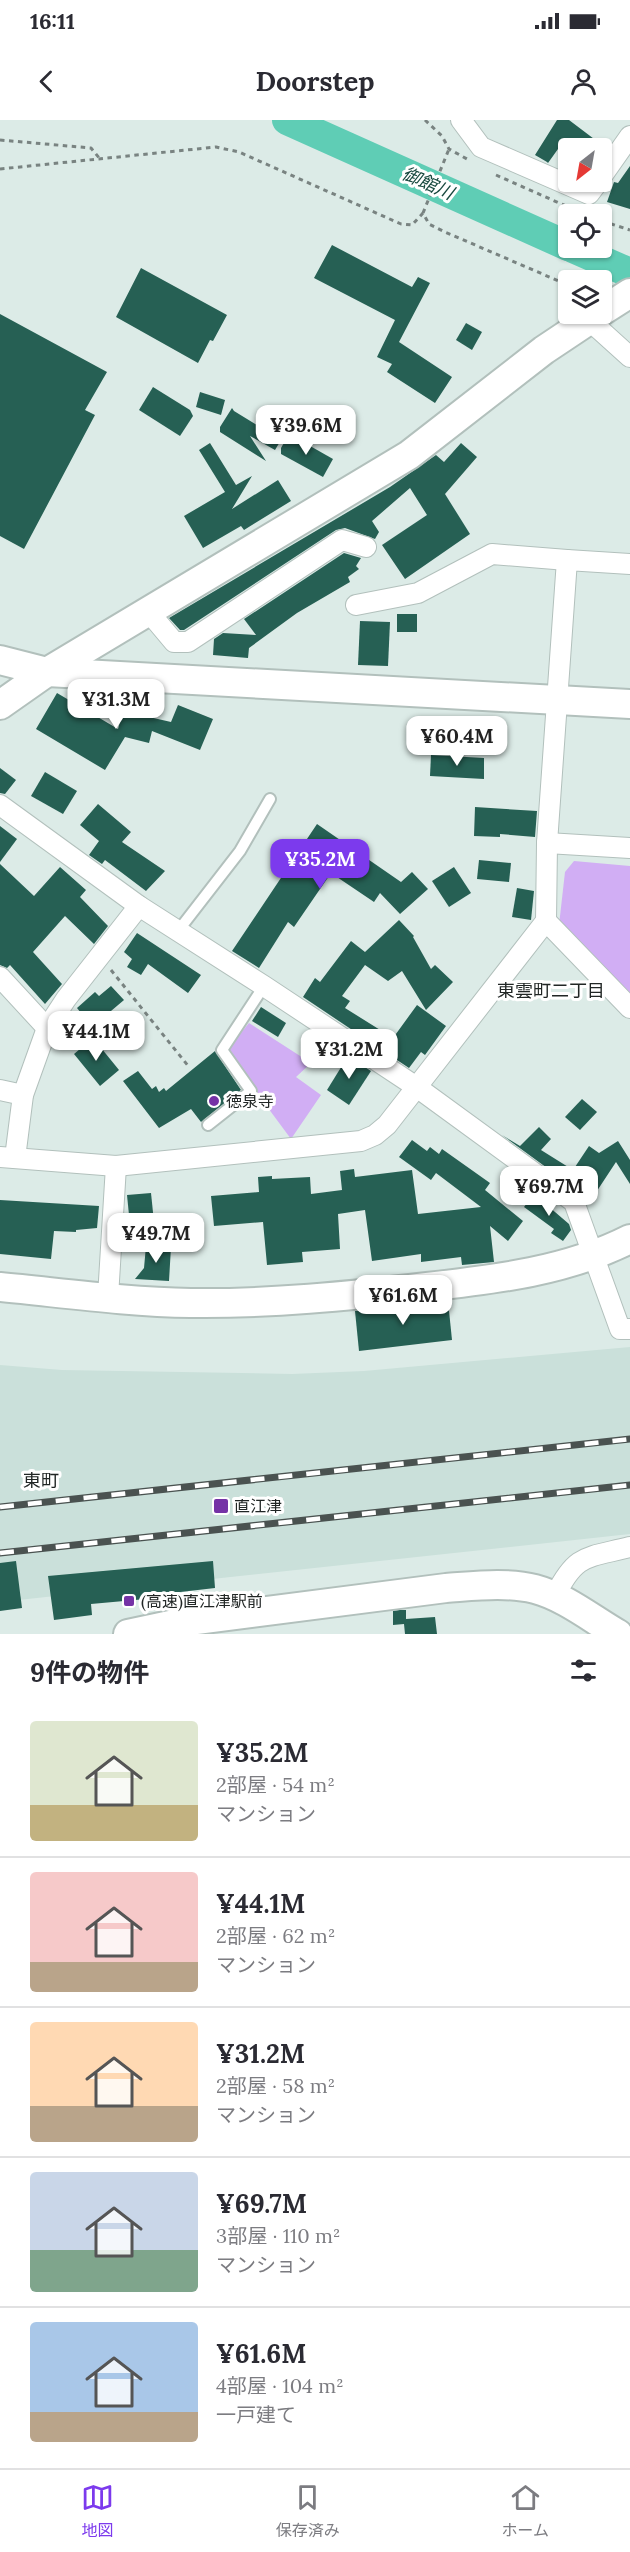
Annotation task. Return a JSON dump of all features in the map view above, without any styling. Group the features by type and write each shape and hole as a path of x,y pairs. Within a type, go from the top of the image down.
{"street":[{"path":"461,120 481,147 558,181"},
{"path":"612,162 630,136"},
{"path":"612,305 629,294"},
{"path":"0,705 46,672 409,455 544,350 583,324"},
{"path":"603,324 630,357"},
{"path":"148,611 174,642 188,642 342,540 366,547"},
{"path":"356,605 418,593 492,554 630,564"},
{"path":"139,906 66,999 47,1028 22,1095 7,1157 116,1166 361,1141 375,1135 387,1125 418,1088 546,921 547,843 567,560"},
{"path":"0,660 46,672 630,704"},
{"path":"0,805 139,906 418,1088 574,1202 620,1329 630,1329"},
{"path":"547,843 630,848"},
{"path":"546,921 630,1008"},
{"path":"0,977 47,1028"},
{"path":"0,1090 22,1095"},
{"path":"108,1297 116,1166"},
{"path":"0,1287 192,1303 339,1297 498,1279 566,1265 594,1256 630,1239"},
{"path":"555,1596 566,1573 582,1559 630,1547"},
{"path":"128,1634 189,1621 446,1588 515,1587 535,1589 555,1596 618,1634"}],"lane":[{"path":"178,931 240,851 270,799"},
{"path":"208,1125 251,1091 222,1050 264,986"}],"path":[{"path":"0,140 91,148 100,159"},
{"path":"0,169 216,147 263,161 401,224 412,225 423,213 450,149"},
{"path":"423,213 429,224 558,281"},
{"path":"612,225 630,231"},
{"path":"100,957 189,1067"}],"shaded area":[{"path":"574,861 630,866 630,1002 559,925 565,872"},
{"path":"249,1023 311,1063 296,1077 321,1095 291,1139 226,1051"},
{"path":"630,1347 630,1534 0,1602 0,1365 62,1370 292,1374 364,1371"}],"building":[{"path":"557,120 569,120 593,138 558,138 558,149 548,163 535,155"},
{"path":"630,166 630,209 607,202 614,182 618,183"},
{"path":"332,245 412,287 418,277 430,283 399,342 452,377 435,403 387,372 392,364 377,357 395,320 314,278"},
{"path":"141,268 227,315 198,363 116,317"},
{"path":"0,314 107,372 85,410 95,415 24,549 0,536"},
{"path":"466,323 482,332 472,350 456,340"},
{"path":"153,387 190,410 193,416 180,436 139,410"},
{"path":"200,392 225,400 221,415 196,407"},
{"path":"232,408 281,440 275,450 250,436 266,461 220,432 220,427"},
{"path":"289,434 333,459 323,477 281,454 281,448"},
{"path":"210,443 236,485 252,476 232,509 278,480 291,501 244,530 241,526 203,548 184,516 225,492 199,450"},
{"path":"461,443 477,457 445,494 470,534 405,579 382,545 427,515 410,488 372,521 379,532 375,539 345,528 336,530 184,630 180,630 169,618 390,487 436,455 444,462"},
{"path":"344,553 361,558 356,566 359,569 348,577 350,582 297,613 249,648 248,658 213,655 214,639 223,633 256,635 244,619"},
{"path":"397,614 417,614 417,632 397,632"},
{"path":"360,621 390,622 388,666 358,665"},
{"path":"57,693 118,729 123,711 171,722 178,705 213,719 200,750 152,731 149,743 125,737 105,770 36,729"},
{"path":"431,755 484,758 484,779 430,776"},
{"path":"0,768 16,780 5,794 0,793"},
{"path":"45,772 77,791 63,814 31,796"},
{"path":"98,804 131,832 122,842 165,871 146,891 105,860 102,864 89,855 99,841 80,825"},
{"path":"475,807 537,811 535,837 500,834 500,837 474,836"},
{"path":"317,824 401,882 412,872 428,889 400,914 380,893 374,902 331,873 294,927 288,922 259,968 232,951"},
{"path":"0,826 17,839 0,862"},
{"path":"479,860 511,863 509,882 477,879"},
{"path":"0,864 34,896 60,867 86,890 80,897 108,926 94,944 65,916 33,952 62,984 45,1004 10,965 7,968 0,965"},
{"path":"454,867 471,893 449,907 432,881"},
{"path":"517,888 534,891 531,920 512,917"},
{"path":"399,920 414,936 431,969 435,965 453,982 426,1010 402,971 388,981 365,965 342,996 350,1001 345,1008 393,1038 417,1005 446,1026 425,1055 421,1052 409,1068 303,997 315,978 320,982 351,941 365,952"},
{"path":"137,933 201,975 188,993 148,964 141,975 127,967 132,959 124,952"},
{"path":"111,986 124,1000 85,1033 74,1020 81,1013 77,1008 95,992 99,996"},
{"path":"261,1007 286,1023 278,1037 252,1021"},
{"path":"93,1038 119,1070 100,1086 74,1054"},
{"path":"215,1051 241,1090 201,1122 191,1109 159,1128 123,1081 138,1071 152,1089 156,1086 159,1092 164,1088 166,1091"},
{"path":"348,1056 371,1071 349,1105 327,1090"},
{"path":"582,1099 597,1112 580,1130 565,1117"},
{"path":"539,1127 551,1139 541,1150 573,1170 589,1146 599,1153 618,1141 630,1160 630,1184 616,1162 591,1200 502,1135 520,1146"},
{"path":"412,1140 427,1151 430,1147 439,1154 442,1149 490,1183 485,1190 523,1221 508,1241 490,1226 494,1262 462,1265 461,1257 421,1262 421,1254 372,1261 365,1210 338,1214 340,1249 302,1252 303,1262 267,1265 263,1222 214,1226 211,1196 259,1192 258,1177 272,1176 272,1179 310,1177 311,1194 342,1190 340,1171 354,1169 355,1177 412,1170 418,1214 481,1207 436,1173 431,1180 399,1157"},
{"path":"151,1193 154,1222 130,1225 127,1195"},
{"path":"534,1194 569,1224 571,1230 563,1241 551,1233 554,1229 524,1207"},
{"path":"0,1200 99,1206 97,1228 76,1230 76,1232 54,1231 51,1259 0,1254"},
{"path":"146,1246 171,1247 169,1281 135,1279 144,1268"},
{"path":"448,1301 452,1340 359,1351 355,1311"},
{"path":"16,1561 22,1608 0,1611 0,1563"},
{"path":"213,1561 215,1588 146,1596 146,1599 91,1604 92,1615 54,1620 48,1576"},
{"path":"406,1610 406,1619 435,1617 437,1634 405,1634 404,1624 393,1625 393,1611"}],"waterway":[{"name":"御館川","path":"287,120 558,242"},
{"name":"御館川","path":"596,258 630,273"}],"railway":[{"path":"0,1507 630,1439"},
{"path":"0,1553 630,1485"}],"place":[{"name":"徳泉寺","path":"214,1101"},
{"name":"直江津","path":"221,1506"},
{"name":"(高速)直江津駅前","path":"129,1601"}],"district":[{"name":"東雲町二丁目","path":"551,990"},
{"name":"東町","path":"41,1480"}]}
